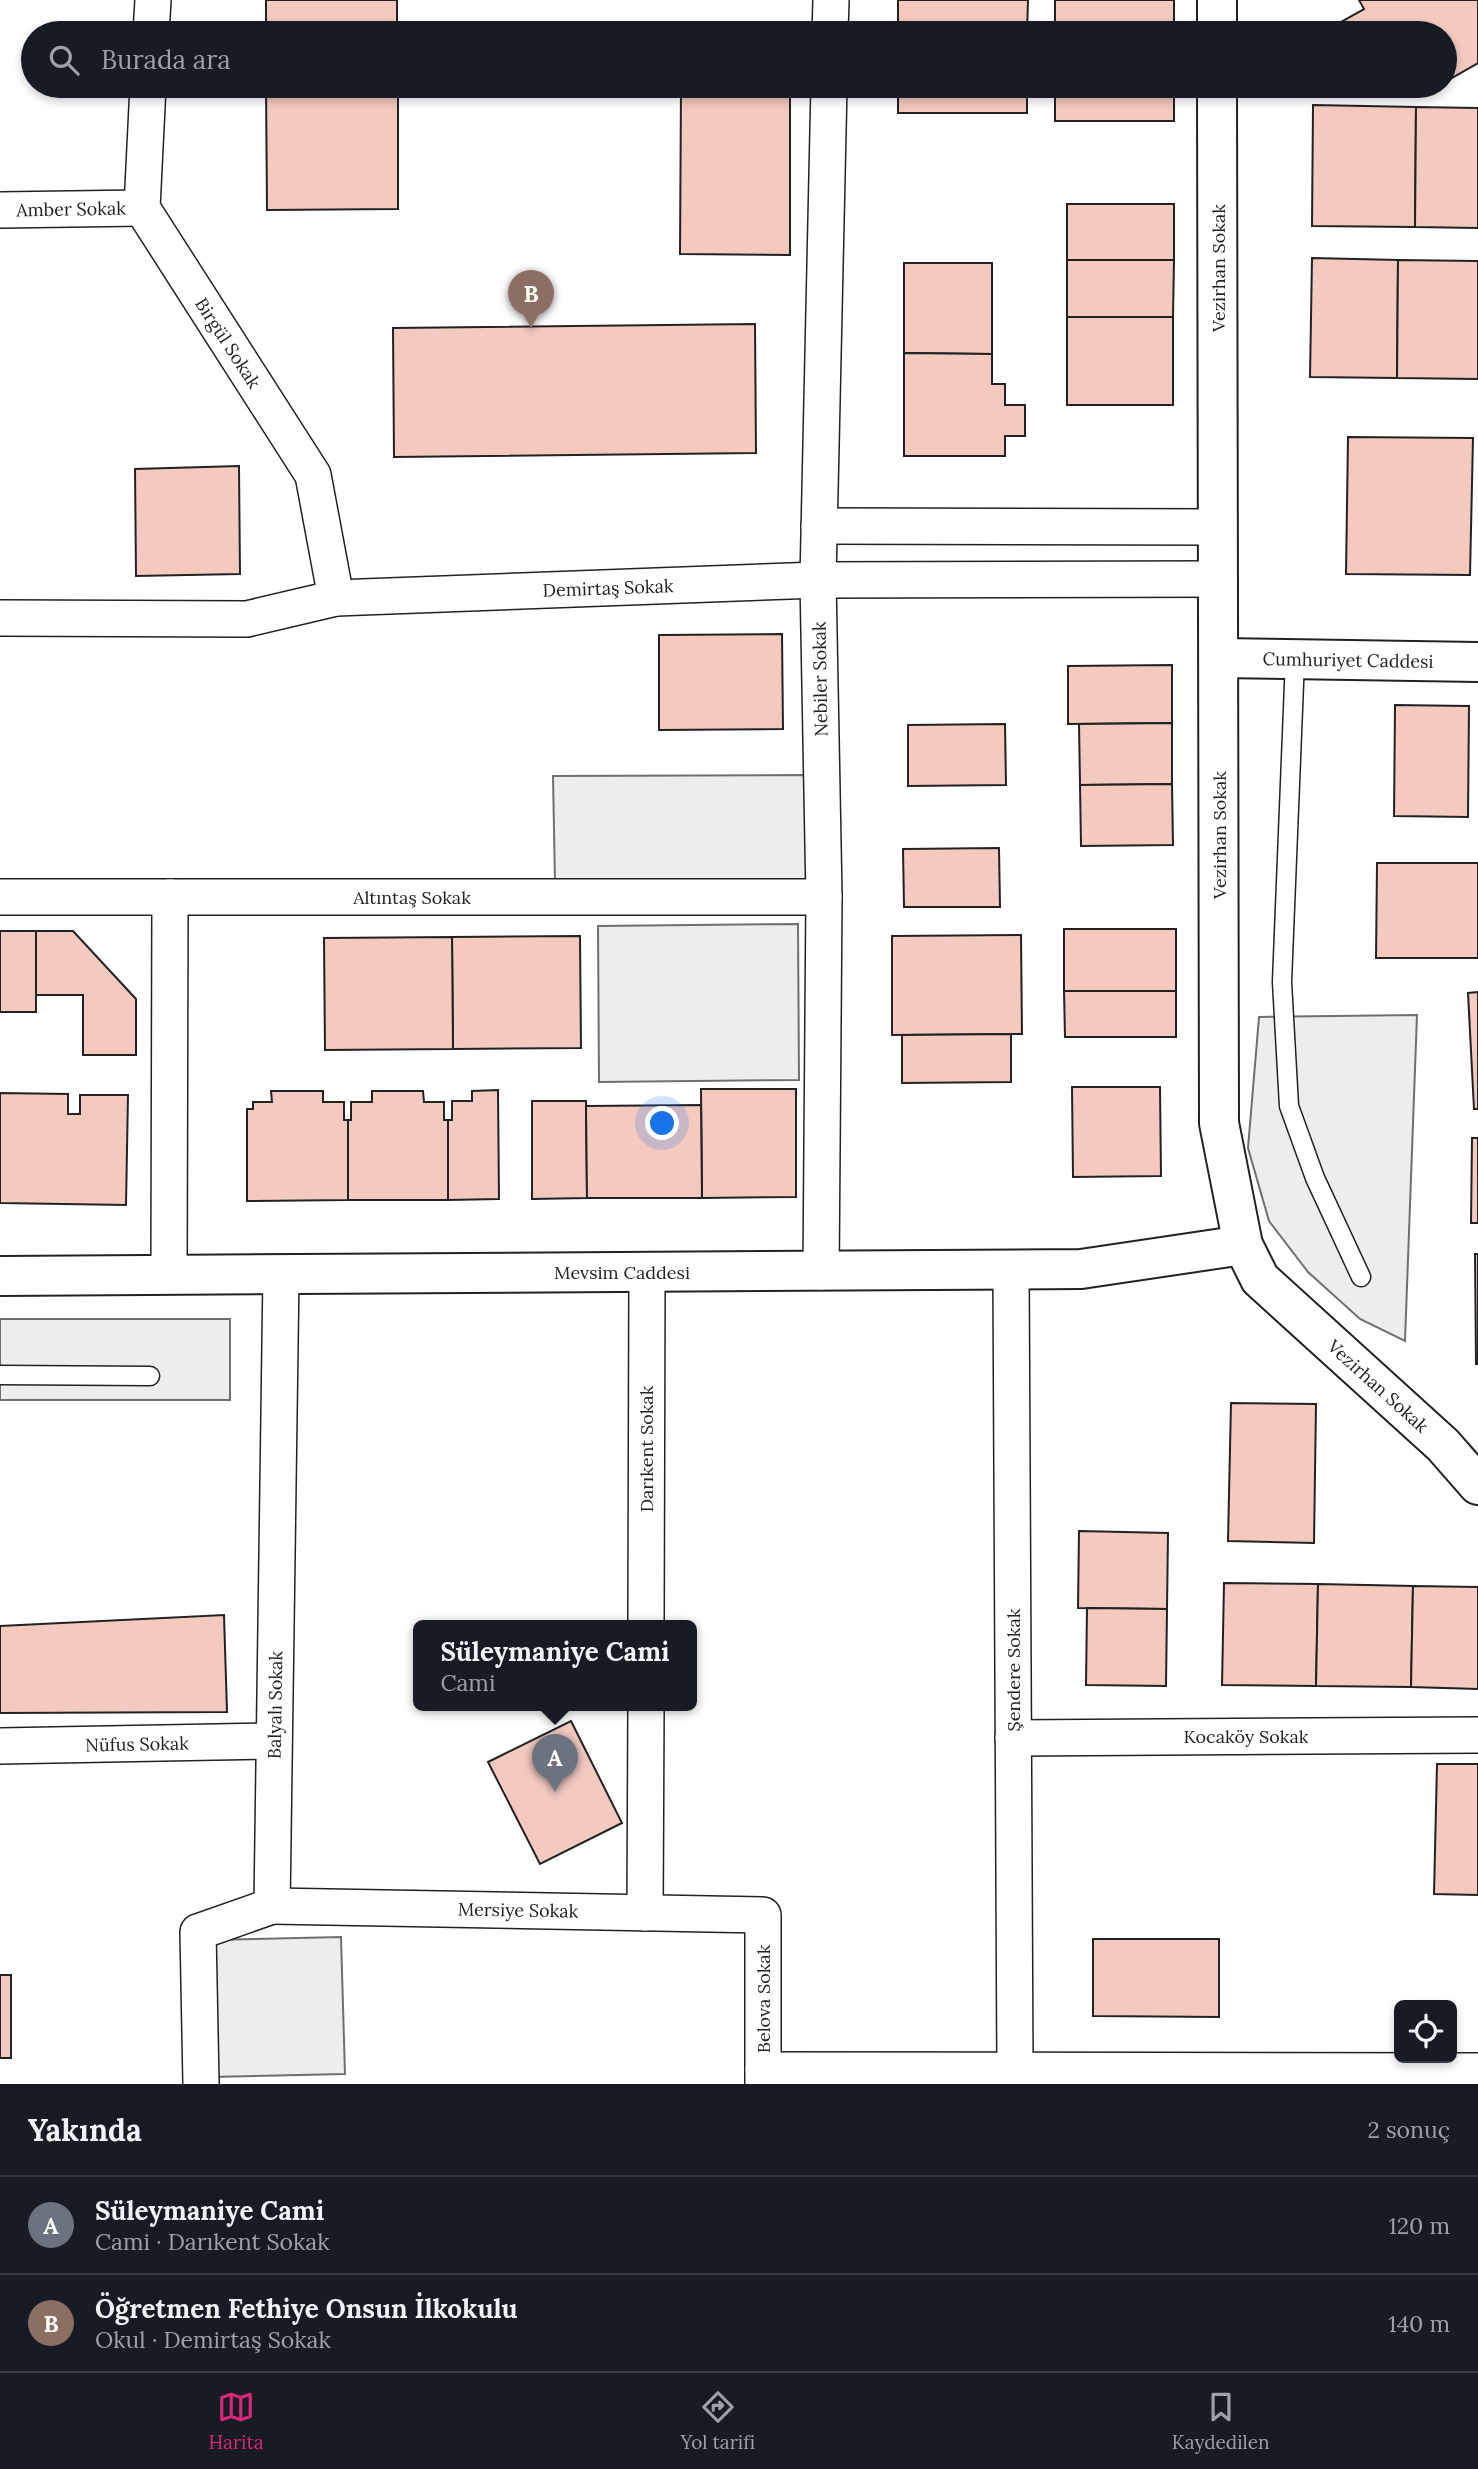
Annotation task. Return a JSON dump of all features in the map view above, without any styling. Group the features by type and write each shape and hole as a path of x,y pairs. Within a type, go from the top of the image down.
{"street":[{"path":"152,21 153,0"},
{"path":"830,21 831,0"},
{"path":"1217,0 1217,21"},
{"path":"142,208 147,98"},
{"name":"Nebiler Sokak","path":"821,1272 824,897 818,580 829,98"},
{"name":"Vezirhan Sokak","path":"1217,98 1219,1123 1243,1245 1261,1279 1443,1445 1478,1485"},
{"name":"Amber Sokak","path":"0,210 142,208"},
{"name":"Birgül Sokak","path":"142,208 313,475 336,598"},
{"path":"819,526 1218,527"},
{"name":"Demirtaş Sokak","path":"0,618 247,619 336,598 818,580 1219,579"},
{"name":"Cumhuriyet Caddesi","path":"1219,658 1478,662"},
{"name":"Altıntaş Sokak","path":"0,897 824,897"},
{"path":"169,1275 170,897"},
{"name":"Mevsim Caddesi","path":"0,1276 1080,1269 1243,1245"},
{"name":"Şendere Sokak","path":"1011,1270 1015,2071"},
{"name":"Darıkent Sokak","path":"646,1620 647,1272"},
{"name":"Balyalı Sokak","path":"272,1906 281,1274"},
{"path":"645,1913 646,1711"},
{"name":"Kocaköy Sokak","path":"1013,1738 1478,1735"},
{"name":"Nüfus Sokak","path":"0,1746 274,1741"},
{"path":"201,2084 198,1932 272,1906"},
{"name":"Mersiye Sokak","path":"272,1906 763,1915"},
{"name":"Belova Sokak","path":"763,1915 763,2077"},
{"path":"763,2077 1015,2071 1171,2077 1478,2071"}],"lane":[{"path":"1295,659 1282,982 1289,1106 1315,1178 1361,1277"},
{"path":"0,1375 150,1376"}],"shaded area":[{"path":"809,775 810,882 555,883 553,776"},
{"path":"798,924 799,1080 599,1082 598,926"},
{"path":"1417,1015 1405,1341 1360,1319 1308,1272 1269,1221 1248,1148 1259,1017"},
{"path":"0,1319 230,1319 230,1400 0,1400"},
{"path":"341,1937 345,2074 211,2077 207,1940"}],"building":[{"path":"266,0 397,0 397,21 266,21"},
{"path":"898,0 1028,0 1027,21 898,21"},
{"path":"1055,0 1174,0 1174,21 1055,21"},
{"path":"1359,0 1478,0 1478,63 1457,75 1457,21 1343,21 1364,9"},
{"path":"266,98 398,98 398,209 267,210"},
{"path":"681,98 790,98 790,255 680,254"},
{"path":"898,98 1027,98 1027,113 898,113"},
{"path":"1055,98 1174,98 1174,121 1055,121"},
{"path":"1313,105 1416,107 1415,227 1312,226"},
{"path":"1416,107 1478,108 1478,228 1415,227"},
{"path":"1067,204 1174,204 1174,260 1067,260"},
{"path":"1312,258 1398,260 1397,378 1310,377"},
{"path":"1067,260 1174,260 1173,317 1067,317"},
{"path":"1398,260 1478,261 1478,379 1397,378"},
{"path":"904,263 992,263 992,354 904,353"},
{"path":"1067,317 1173,317 1173,405 1067,405"},
{"path":"755,324 756,453 394,457 393,328"},
{"path":"904,353 992,354 992,384 1005,384 1005,405 1025,405 1025,436 1005,436 1005,456 904,456"},
{"path":"1348,437 1473,438 1470,575 1346,574"},
{"path":"239,466 240,574 136,576 135,469"},
{"path":"782,634 783,729 659,730 659,635"},
{"path":"1172,665 1172,723 1068,724 1068,666"},
{"path":"1395,705 1469,706 1468,817 1394,816"},
{"path":"1172,723 1172,784 1080,785 1079,724"},
{"path":"1005,724 1006,785 908,786 908,725"},
{"path":"1172,784 1173,845 1081,846 1080,785"},
{"path":"999,848 1000,907 904,907 903,849"},
{"path":"1377,863 1478,863 1478,958 1376,958"},
{"path":"1064,929 1176,929 1176,991 1064,991"},
{"path":"0,931 36,931 36,1012 0,1012"},
{"path":"36,931 73,931 136,999 136,1055 83,1055 83,995 36,995"},
{"path":"1021,935 1022,1034 892,1035 892,936"},
{"path":"580,936 581,1048 453,1049 452,937"},
{"path":"452,937 453,1049 325,1050 324,938"},
{"path":"1064,991 1176,991 1176,1037 1065,1037"},
{"path":"1478,992 1478,1109 1474,1109 1468,993"},
{"path":"1011,1034 1011,1082 902,1083 902,1035"},
{"path":"1072,1087 1160,1087 1161,1176 1073,1177"},
{"path":"701,1089 796,1089 796,1197 702,1198"},
{"path":"498,1090 499,1199 448,1200 448,1120 452,1120 452,1101 472,1101 472,1091"},
{"path":"271,1091 323,1091 323,1102 344,1102 344,1120 348,1120 348,1200 247,1201 247,1109 253,1109 253,1102 272,1102"},
{"path":"372,1091 423,1091 424,1102 444,1102 444,1120 448,1120 448,1200 348,1200 348,1120 351,1120 351,1102 372,1102"},
{"path":"0,1093 68,1094 68,1114 80,1114 80,1095 128,1095 126,1205 0,1203"},
{"path":"532,1101 586,1101 587,1198 532,1199"},
{"path":"701,1105 702,1198 587,1198 586,1106"},
{"path":"1472,1138 1478,1138 1478,1223 1471,1223"},
{"path":"1475,1254 1478,1254 1478,1364 1476,1364"},
{"path":"1231,1403 1316,1404 1314,1543 1228,1541"},
{"path":"1079,1531 1168,1533 1167,1609 1078,1608"},
{"path":"1224,1583 1318,1584 1316,1686 1222,1685"},
{"path":"1318,1584 1413,1586 1411,1687 1316,1686"},
{"path":"1413,1586 1478,1587 1478,1689 1411,1687"},
{"path":"1087,1608 1167,1609 1166,1686 1086,1685"},
{"path":"224,1615 227,1712 0,1713 0,1626"},
{"path":"571,1721 622,1823 540,1864 488,1762"},
{"path":"1437,1764 1478,1764 1478,1895 1434,1894"},
{"path":"1093,1939 1219,1939 1219,2017 1093,2016"},
{"path":"0,1975 11,1975 11,2058 0,2058"}],"place":[{"name":"Öğretmen Fethiye Onsun İlkokulu","path":"531,328"},
{"name":"Süleymaniye Cami","path":"555,1792"}]}
